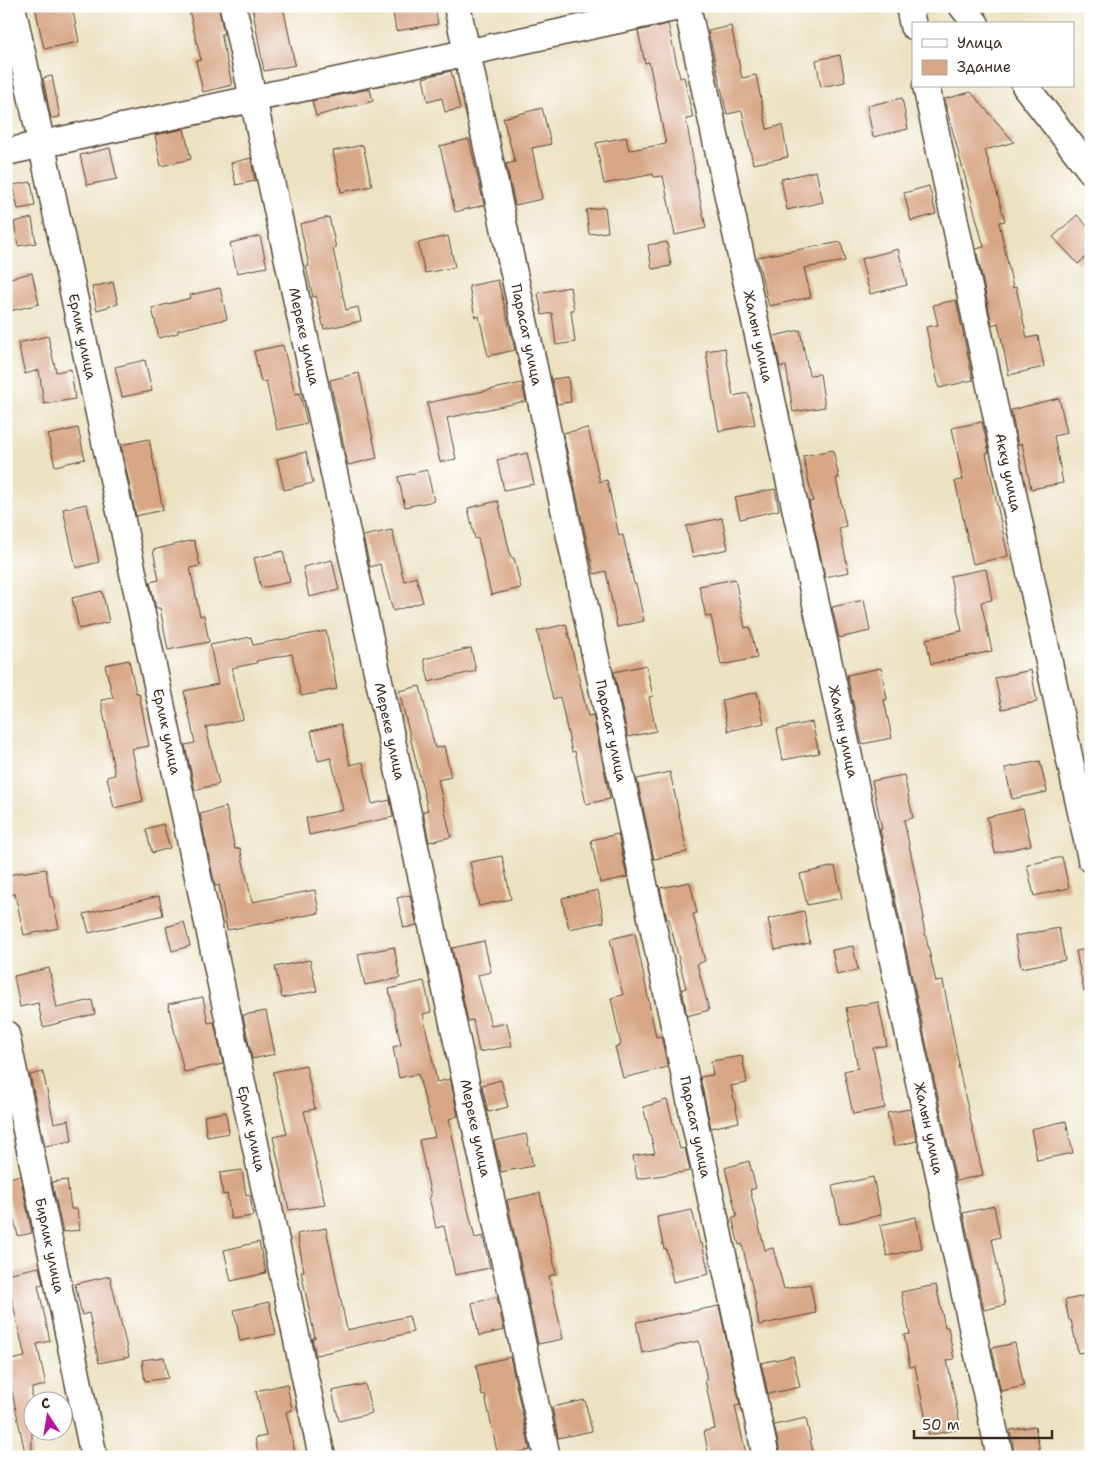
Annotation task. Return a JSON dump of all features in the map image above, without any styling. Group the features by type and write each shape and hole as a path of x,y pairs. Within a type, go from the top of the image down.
{"street":[{"name":"Ерлик улица","path":"12,6 322,1457"},
{"name":"Мереке улица","path":"233,6 548,1457"},
{"name":"Парасат улица","path":"457,6 766,1457"},
{"path":"6,152 685,6"},
{"name":"Жалын улица","path":"685,6 1000,1457"},
{"path":"909,6 912,22"},
{"path":"962,6 974,22"},
{"name":"Акку улица","path":"926,88 1091,859"},
{"path":"1027,88 1091,171"},
{"name":"Бирлик улица","path":"6,1034 94,1457"}],"building":[{"path":"35,6 72,6 79,42 44,49"},
{"path":"188,6 218,6 224,34 221,34 232,85 203,92 196,61 201,60"},
{"path":"252,6 283,6 295,65 264,71"},
{"path":"392,6 435,6 438,24 396,31"},
{"path":"668,24 680,78 684,77 693,118 686,119 706,228 675,235 663,176 654,177 653,174 604,184 596,143 626,137 629,150 666,144 649,62 645,63 638,31"},
{"path":"731,26 742,78 756,75 767,129 782,125 788,157 753,164 742,111 727,114 708,31"},
{"path":"840,55 845,82 821,87 816,60"},
{"path":"451,71 460,109 445,112 442,98 428,102 423,78"},
{"path":"52,76 60,117 51,118 43,78"},
{"path":"370,89 373,101 316,116 312,101"},
{"path":"971,92 1014,142 985,150 1005,221 999,222 1013,288 1016,287 1027,338 1038,336 1044,367 1009,375 998,323 992,325 976,249 984,247 944,99"},
{"path":"902,98 908,129 873,137 867,106"},
{"path":"542,108 551,144 532,148 542,199 515,205 506,164 515,162 503,118"},
{"path":"184,129 191,159 161,166 155,135"},
{"path":"469,139 484,205 455,212 440,146"},
{"path":"363,145 372,186 341,192 333,151"},
{"path":"110,148 117,179 87,185 80,155"},
{"path":"251,158 255,181 236,185 231,163"},
{"path":"816,171 823,202 787,210 781,179"},
{"path":"31,182 35,206 18,209 13,185"},
{"path":"929,186 936,214 911,221 904,193"},
{"path":"605,207 608,232 589,234 586,210"},
{"path":"1077,215 1091,230 1091,252 1078,264 1053,237"},
{"path":"329,217 336,248 333,249 346,310 358,307 361,321 324,329 316,296 313,297 306,267 309,266 300,224"},
{"path":"32,218 36,243 18,246 14,222"},
{"path":"260,236 267,267 237,273 230,243"},
{"path":"448,236 455,267 425,273 418,243"},
{"path":"667,242 671,266 652,269 648,245"},
{"path":"841,242 845,261 804,268 811,297 769,306 757,257"},
{"path":"898,249 907,285 870,294 861,259"},
{"path":"32,273 39,304 10,311 6,296 6,279"},
{"path":"498,280 515,350 488,356 479,316 475,317 469,286"},
{"path":"113,282 118,304 97,310 92,287"},
{"path":"570,287 574,310 571,310 575,342 556,345 552,313 542,315 538,293"},
{"path":"220,288 227,319 178,330 178,333 159,338 152,308 191,298 190,295"},
{"path":"956,300 973,380 939,388 926,327 938,325 933,305"},
{"path":"800,330 809,375 820,374 825,407 793,412 786,366 780,367 774,336"},
{"path":"48,336 56,372 71,369 75,399 44,404 39,370 25,374 18,343"},
{"path":"283,345 295,394 300,393 307,423 277,430 266,381 261,382 254,351"},
{"path":"725,348 733,396 748,393 755,424 719,431 706,351"},
{"path":"145,360 152,391 122,397 115,367"},
{"path":"359,373 377,458 348,465 330,380"},
{"path":"568,377 571,402 557,404 552,379"},
{"path":"522,383 526,401 447,418 456,459 440,462 427,403"},
{"path":"1059,398 1067,433 1054,436 1063,483 1031,489 1022,443 1018,445 1011,410"},
{"path":"982,422 989,453 986,453 1008,556 973,564 955,481 963,480 952,428"},
{"path":"78,428 85,459 55,466 48,435"},
{"path":"588,428 600,482 607,480 619,536 623,535 644,621 617,627 606,571 594,574 563,433"},
{"path":"149,439 163,510 136,516 121,445"},
{"path":"833,450 839,478 836,478 846,526 839,528 849,572 825,577 809,502 813,501 803,456"},
{"path":"306,452 313,483 284,490 277,459"},
{"path":"527,453 534,484 504,490 497,460"},
{"path":"427,470 434,501 405,507 398,477"},
{"path":"775,489 779,510 740,519 735,497"},
{"path":"498,501 511,558 514,558 521,588 491,595 478,538 475,539 468,508"},
{"path":"87,504 99,562 76,568 63,509"},
{"path":"722,518 728,549 693,557 686,526"},
{"path":"392,530 404,581 416,577 423,602 393,611 380,564 370,567 363,536"},
{"path":"194,540 200,566 190,568 200,616 204,615 209,642 168,650 160,608 156,608 150,582 159,580 153,550"},
{"path":"283,551 290,582 261,588 254,558"},
{"path":"332,560 339,590 309,597 303,567"},
{"path":"986,569 992,600 981,602 992,651 931,664 926,639 962,631 950,576"},
{"path":"735,579 745,628 750,627 757,658 721,665 711,616 706,617 699,586"},
{"path":"102,591 109,622 79,629 72,598"},
{"path":"864,600 870,631 839,638 832,607"},
{"path":"566,624 588,716 593,715 610,799 586,804 575,751 572,752 560,697 553,699 537,631"},
{"path":"326,631 337,689 301,696 292,654 232,668 243,719 206,727 219,784 195,790 185,745 195,743 184,691 218,684 210,645 251,637 253,645"},
{"path":"471,648 476,671 429,682 424,659"},
{"path":"129,660 136,693 139,693 149,746 132,749 143,801 114,808 107,777 115,775 101,700 113,698 105,665"},
{"path":"646,665 653,696 649,697 656,731 628,737 614,672"},
{"path":"881,668 887,699 884,700 892,738 862,744 847,675"},
{"path":"1031,670 1037,702 1002,709 995,678"},
{"path":"420,686 435,748 444,746 451,777 438,780 451,837 429,842 423,811 428,810 399,691"},
{"path":"757,692 764,723 728,731 722,700"},
{"path":"812,722 819,753 783,760 777,729"},
{"path":"341,724 350,765 363,762 372,804 390,800 393,817 309,835 306,818 343,810 331,758 318,761 311,731"},
{"path":"1040,761 1047,792 1012,799 1005,768"},
{"path":"670,772 687,852 654,859 637,779"},
{"path":"904,775 913,818 904,820 924,918 922,919 936,982 943,981 958,1065 983,1175 956,1181 880,829 882,829 872,781"},
{"path":"226,807 235,849 240,848 252,902 315,890 319,913 227,930 219,885 215,886 200,814"},
{"path":"1023,809 1031,845 995,853 987,817"},
{"path":"163,824 170,848 152,853 146,829"},
{"path":"618,834 627,877 600,883 591,840"},
{"path":"502,856 511,899 479,906 470,862"},
{"path":"1062,857 1069,888 1034,896 1027,865"},
{"path":"835,866 842,898 807,905 800,874"},
{"path":"46,869 50,897 52,897 59,928 24,935 15,894 6,896 6,875"},
{"path":"690,882 697,913 693,914 705,961 697,964 709,1010 687,1016 682,989 686,988 660,888"},
{"path":"598,890 604,922 569,929 562,898"},
{"path":"410,895 417,925 404,928 397,898"},
{"path":"159,896 163,915 89,933 84,914"},
{"path":"804,911 810,943 775,950 768,919"},
{"path":"184,922 190,946 172,951 166,927"},
{"path":"1059,928 1065,960 1021,968 1015,936"},
{"path":"635,933 656,1037 661,1036 668,1067 623,1078 615,1047 621,1045 611,998 623,995 610,939"},
{"path":"484,941 491,972 478,975 491,1026 507,1023 512,1046 479,1052 473,1020 468,1021 452,948"},
{"path":"853,946 858,970 837,975 832,950"},
{"path":"394,947 400,978 365,985 358,954"},
{"path":"1091,948 1091,991 1084,991 1076,951"},
{"path":"310,960 317,991 282,998 275,967"},
{"path":"49,968 57,1008 92,1000 95,1014 43,1027 38,1003 20,1007 14,976"},
{"path":"424,981 431,1012 423,1014 437,1082 450,1079 458,1116 449,1119 463,1189 475,1238 483,1236 490,1268 455,1275 444,1226 436,1228 429,1197 431,1196 419,1140 435,1137 418,1074 399,1078 393,1047 401,1045 389,989"},
{"path":"203,997 208,1023 214,1022 223,1064 184,1072 168,1004"},
{"path":"878,1002 887,1045 873,1048 885,1108 853,1114 844,1071 858,1068 846,1008"},
{"path":"266,1011 275,1054 252,1059 243,1015"},
{"path":"742,1056 747,1083 731,1086 739,1122 711,1128 700,1077 713,1075 711,1061"},
{"path":"306,1065 315,1109 304,1111 325,1205 289,1210 273,1137 287,1134 273,1072"},
{"path":"43,1072 54,1123 69,1120 72,1141 45,1146 30,1075"},
{"path":"501,1080 508,1107 488,1112 482,1085"},
{"path":"667,1100 680,1149 685,1148 690,1171 637,1179 633,1156 655,1153 643,1107"},
{"path":"910,1109 917,1141 894,1146 887,1113"},
{"path":"226,1112 229,1133 207,1137 204,1116"},
{"path":"1066,1121 1073,1153 1037,1160 1031,1129"},
{"path":"526,1134 533,1166 501,1172 494,1141"},
{"path":"749,1161 756,1188 750,1190 765,1250 773,1248 784,1289 810,1284 816,1313 759,1325 742,1244 739,1245 732,1218 737,1217 725,1168"},
{"path":"242,1170 246,1195 250,1194 253,1216 231,1219 227,1194 223,1195 220,1173"},
{"path":"20,1175 32,1233 18,1236 6,1179"},
{"path":"873,1177 881,1215 840,1224 832,1186"},
{"path":"67,1180 71,1209 77,1209 80,1230 63,1232 52,1182"},
{"path":"540,1193 556,1274 549,1276 563,1339 538,1344 507,1200"},
{"path":"994,1206 1000,1237 992,1239 1005,1305 984,1310 963,1213"},
{"path":"692,1210 709,1274 673,1282 657,1217"},
{"path":"916,1217 922,1248 887,1256 880,1225"},
{"path":"326,1228 347,1330 409,1316 413,1332 316,1355 312,1338 315,1338 301,1271 304,1271 297,1234"},
{"path":"259,1242 266,1273 231,1281 224,1250"},
{"path":"39,1267 43,1284 38,1285 50,1341 37,1344 46,1385 32,1388 32,1390 22,1390 22,1438 12,1392 10,1393 6,1361 25,1357 10,1291 6,1292 6,1274"},
{"path":"110,1276 129,1357 99,1363 89,1313 82,1315 75,1284"},
{"path":"936,1285 945,1327 948,1327 954,1359 947,1360 961,1429 929,1435 915,1366 910,1367 904,1335 910,1334 901,1292"},
{"path":"1091,1295 1091,1351 1078,1353 1065,1300"},
{"path":"497,1297 504,1330 479,1336 472,1303"},
{"path":"269,1302 276,1334 240,1341 234,1310"},
{"path":"719,1306 740,1405 735,1406 746,1454 735,1457 709,1457 704,1431 715,1429 699,1341 642,1353 636,1322"},
{"path":"1015,1343 1024,1386 1001,1391 992,1348"},
{"path":"793,1356 800,1387 768,1394 761,1363"},
{"path":"164,1357 168,1378 145,1381 142,1360"},
{"path":"510,1357 530,1450 498,1456 485,1395 482,1396 476,1365"},
{"path":"287,1384 292,1410 286,1412 296,1457 259,1457 255,1438 266,1436 256,1391"},
{"path":"365,1384 372,1413 339,1421 332,1391"},
{"path":"585,1400 592,1431 558,1438 552,1407"},
{"path":"806,1418 814,1457 781,1457 774,1425"},
{"path":"1035,1426 1041,1457 1015,1457 1010,1430"},
{"path":"22,1440 32,1440 32,1456 26,1457"}]}
